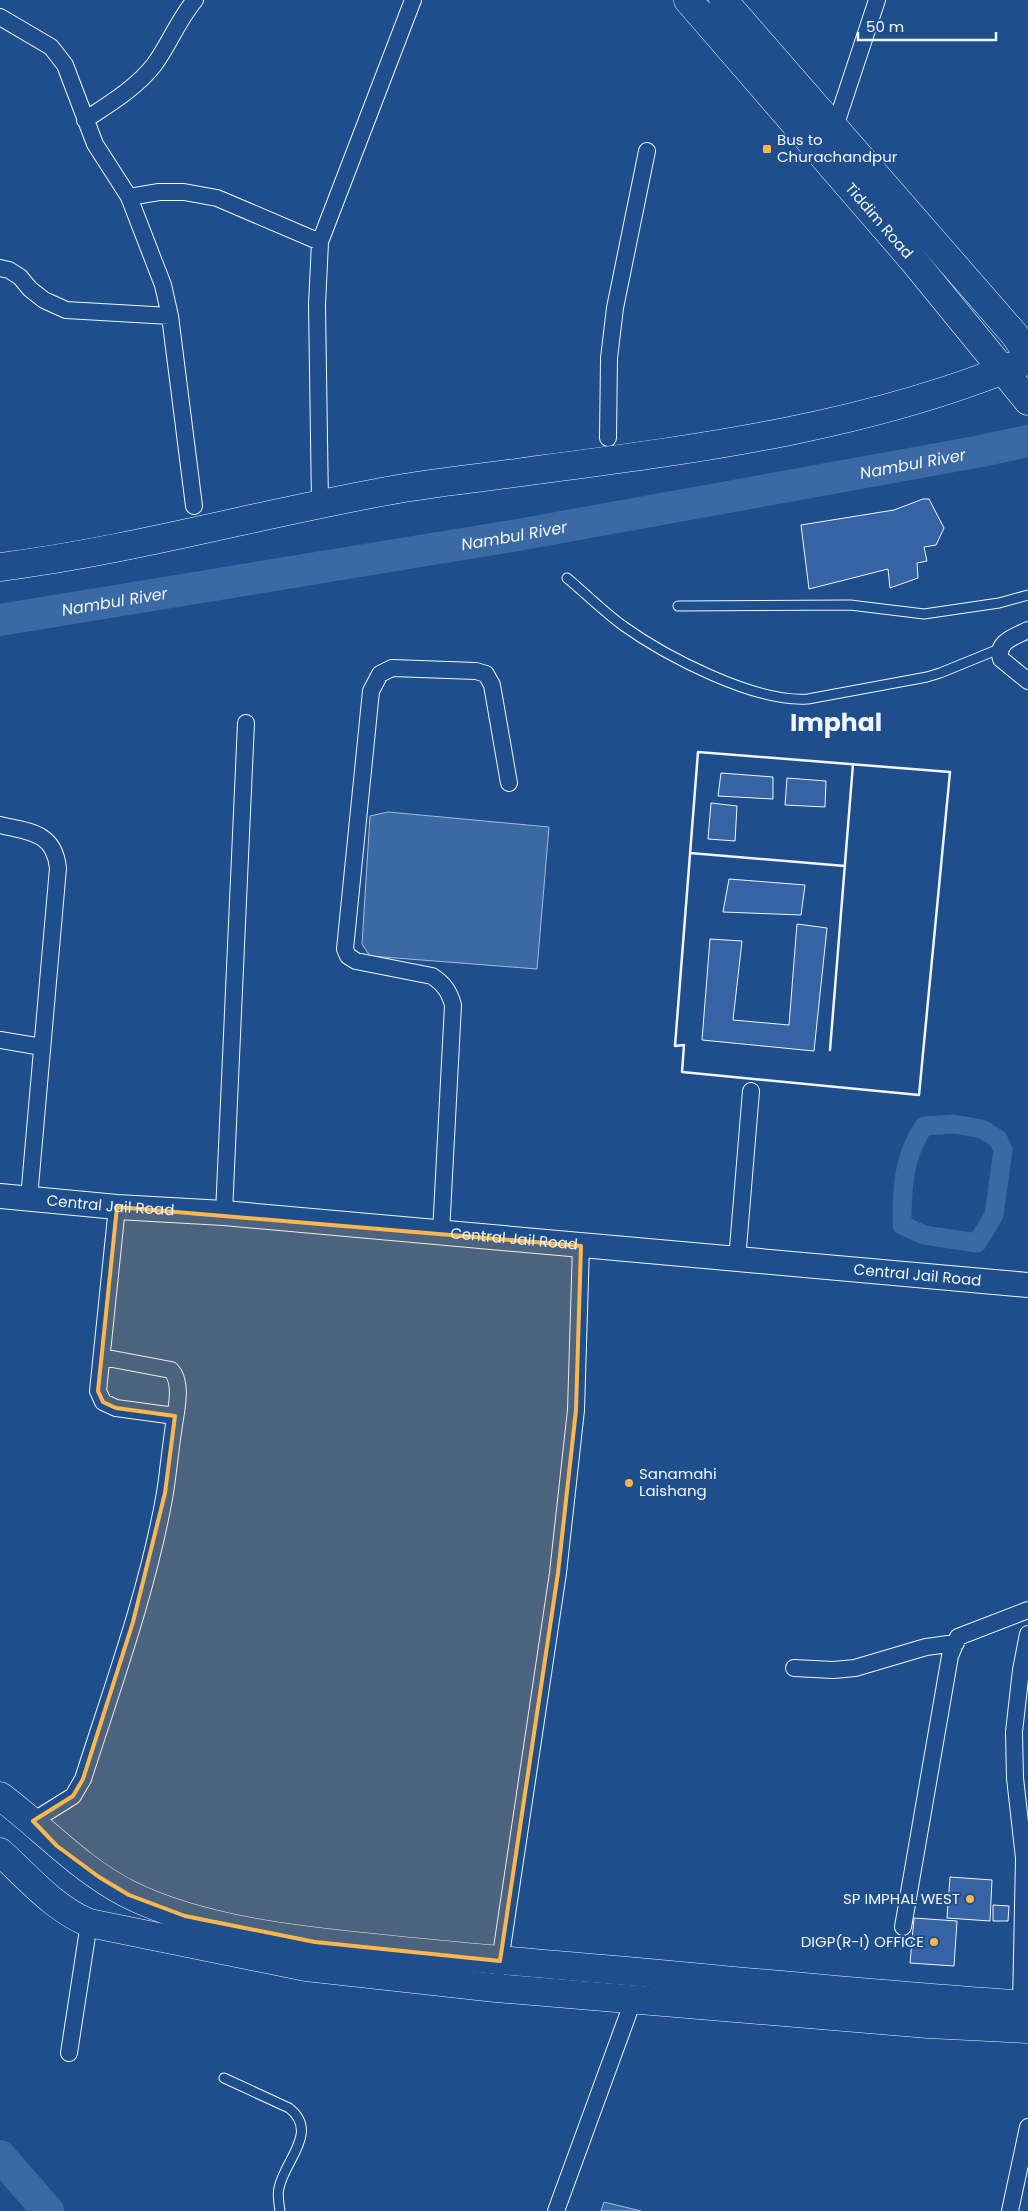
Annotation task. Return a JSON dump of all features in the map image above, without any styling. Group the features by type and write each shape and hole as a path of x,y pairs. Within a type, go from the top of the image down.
{"highway":[{"name":"Tiddim Road","path":"688,0 912,260 1028,401"},
{"name":"Tiddim Road","path":"723,0 1023,341"},
{"path":"0,567 182,534 320,504 406,488 610,460 779,432 881,410 1006,376 1028,360"},
{"path":"0,1796 33,1821 58,1846 99,1877 129,1895 185,1916 224,1926 315,1942 1026,2013"},
{"path":"0,1852 57,1905 73,1917 89,1924 306,1967 496,1988 919,2023 1026,2013"}],"street":[{"path":"85,120 138,83 155,64 184,13 195,0"},
{"path":"320,504 317,306 320,242 413,0"},
{"path":"835,127 877,0"},
{"path":"0,17 51,47 65,65 95,144 129,197 163,285 170,316 194,506"},
{"path":"608,438 608,358 615,308 646,150"},
{"path":"129,197 159,192 184,192 217,198 320,242"},
{"path":"0,268 9,270 20,278 44,300 66,310 170,316"},
{"path":"1028,630 1006,641 999,649 1001,659 1028,681"},
{"path":"441,1233 453,1005 449,992 442,983 432,976 356,961 348,956 345,949 371,691 380,674 392,668 476,671 486,674 492,685 509,783"},
{"path":"224,1213 246,723"},
{"path":"0,825 35,833 46,839 57,857 58,868 29,1198"},
{"path":"0,1040 42,1047"},
{"path":"737,1260 751,1091"},
{"name":"Central Jail Road","path":"0,1196 117,1207 224,1213 1028,1285"},
{"path":"117,1207 98,1392 103,1402 116,1408 175,1416"},
{"path":"496,1988 558,1573 575,1420 581,1246"},
{"path":"33,1821 73,1796 84,1779 133,1622 165,1493 175,1416 178,1384 176,1376 170,1370 102,1357"},
{"path":"903,1927 950,1656 958,1637 1028,1610"},
{"path":"1026,2013 1024,1858 1015,1778 1014,1732 1021,1670 1028,1634"},
{"path":"794,1668 833,1670 855,1668 926,1647 956,1643"},
{"path":"69,2053 89,1924"},
{"path":"556,2211 634,1998"},
{"path":"1010,2211 1028,2127"}],"lane":[{"path":"567,578 622,625 688,665 721,679 784,699 808,699 927,677 999,649"},
{"path":"678,606 850,605 924,614 999,603 1028,595"},
{"path":"224,2078 289,2108 295,2113 301,2123 302,2133 298,2146 279,2187 280,2211"}],"highlighted area":[{"path":"117,1207 581,1246 576,1410 558,1573 500,1961 315,1942 185,1916 129,1895 99,1877 57,1846 33,1821 73,1796 83,1779 133,1622 165,1493 175,1416 116,1408 103,1402 98,1391"}],"water":[{"path":"388,812 549,827 537,969 370,956 362,944 370,816"},
{"path":"604,2202 641,2211 601,2211"}],"building":[{"path":"923,499 929,499 944,528 936,545 924,547 927,561 917,563 918,578 890,588 888,569 809,589 801,525 894,510"},
{"path":"721,773 773,777 773,799 718,796"},
{"path":"787,778 826,781 825,807 785,805"},
{"path":"711,803 737,806 735,841 708,839"},
{"path":"729,879 805,885 801,915 723,912"},
{"path":"797,924 827,928 814,1051 702,1040 710,939 742,941 733,1020 789,1025"},
{"name":"SP IMPHAL WEST","path":"950,1877 992,1880 990,1921 947,1918"},
{"path":"993,1905 1009,1906 1008,1921 993,1921"},
{"name":"DIGP(R-I) OFFICE","path":"914,1918 957,1921 954,1966 910,1963"}],"waterway":[{"name":"Nambul River","path":"0,620 518,535 1028,441"},
{"path":"954,1124 982,1129 998,1139 1003,1150 994,1215 977,1243 924,1235 902,1225 902,1198 905,1173 917,1138 924,1126 954,1124"},
{"path":"0,2156 48,2211"}],"wall":[{"path":"698,752 950,772 919,1095 682,1072 684,1045 675,1046 698,752"},
{"path":"830,1050 853,764"},
{"path":"690,853 845,866"}],"place":[{"name":"Bus to Churachandpur","path":"767,149"},
{"name":"Sanamahi Laishang","path":"629,1483"},
{"name":"SP IMPHAL WEST","path":"970,1899"},
{"name":"DIGP(R-I) OFFICE","path":"934,1942"}],"district":[{"name":"Imphal","path":"836,722"}]}
